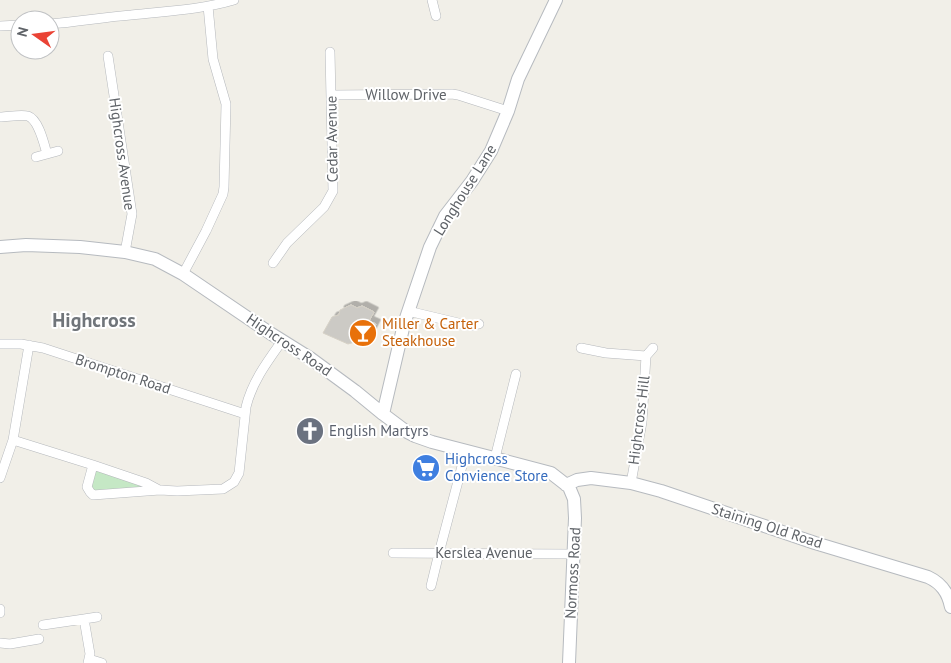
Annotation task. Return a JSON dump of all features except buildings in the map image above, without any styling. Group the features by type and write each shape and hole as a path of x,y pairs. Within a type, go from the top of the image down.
{"street":[{"path":"60,23 188,10 234,0"},
{"path":"432,0 436,16"},
{"name":"Longhouse Lane","path":"383,414 408,311 436,233 445,216 480,170 491,152 508,111 518,79 556,0"},
{"path":"183,274 206,231 223,194 224,187 226,104 213,59 208,6"},
{"name":"Cedar Avenue","path":"273,263 288,244 324,207 333,191 330,52"},
{"name":"Highcross Avenue","path":"108,56 132,214 125,252"},
{"name":"Willow Drive","path":"332,95 452,94 508,111"},
{"path":"0,117 29,116 35,122 43,139 47,154"},
{"path":"36,157 58,151"},
{"name":"Highcross Road","path":"0,246 80,247 125,252 155,259 183,274 310,358 407,432 432,442 551,474 566,485"},
{"path":"408,311 471,326 479,324"},
{"path":"93,465 88,487 94,495 160,490 223,489 234,482 239,473 248,396 254,383 282,341"},
{"name":"Brompton Road","path":"0,344 11,343 43,348 245,414"},
{"path":"0,478 12,440 29,345"},
{"name":"Highcross Hill","path":"582,348 606,353 646,356"},
{"name":"Highcross Hill","path":"631,483 642,422 646,356 653,348"},
{"path":"495,458 516,374"},
{"path":"12,440 138,480 160,490"},
{"path":"431,586 466,451"},
{"name":"Staining Old Road","path":"566,485 577,480 591,478 631,483 661,491 816,543 928,577 937,581 945,590 951,607"},
{"name":"Normoss Road","path":"566,485 569,487 575,507 569,663"},
{"name":"Kerslea Avenue","path":"393,552 574,554"},
{"path":"43,625 97,617"},
{"path":"84,619 90,654 89,661 102,663"},
{"path":"0,632 1,642 10,644 39,639"}],"green space":[{"path":"93,465 160,490 90,492"}],"place":[{"name":"Miller & Carter Steakhouse","path":"363,333"},
{"name":"English Martyrs","path":"310,431"},
{"name":"Highcross Convience Store","path":"426,468"}],"district":[{"name":"Highcross","path":"94,320"}]}
